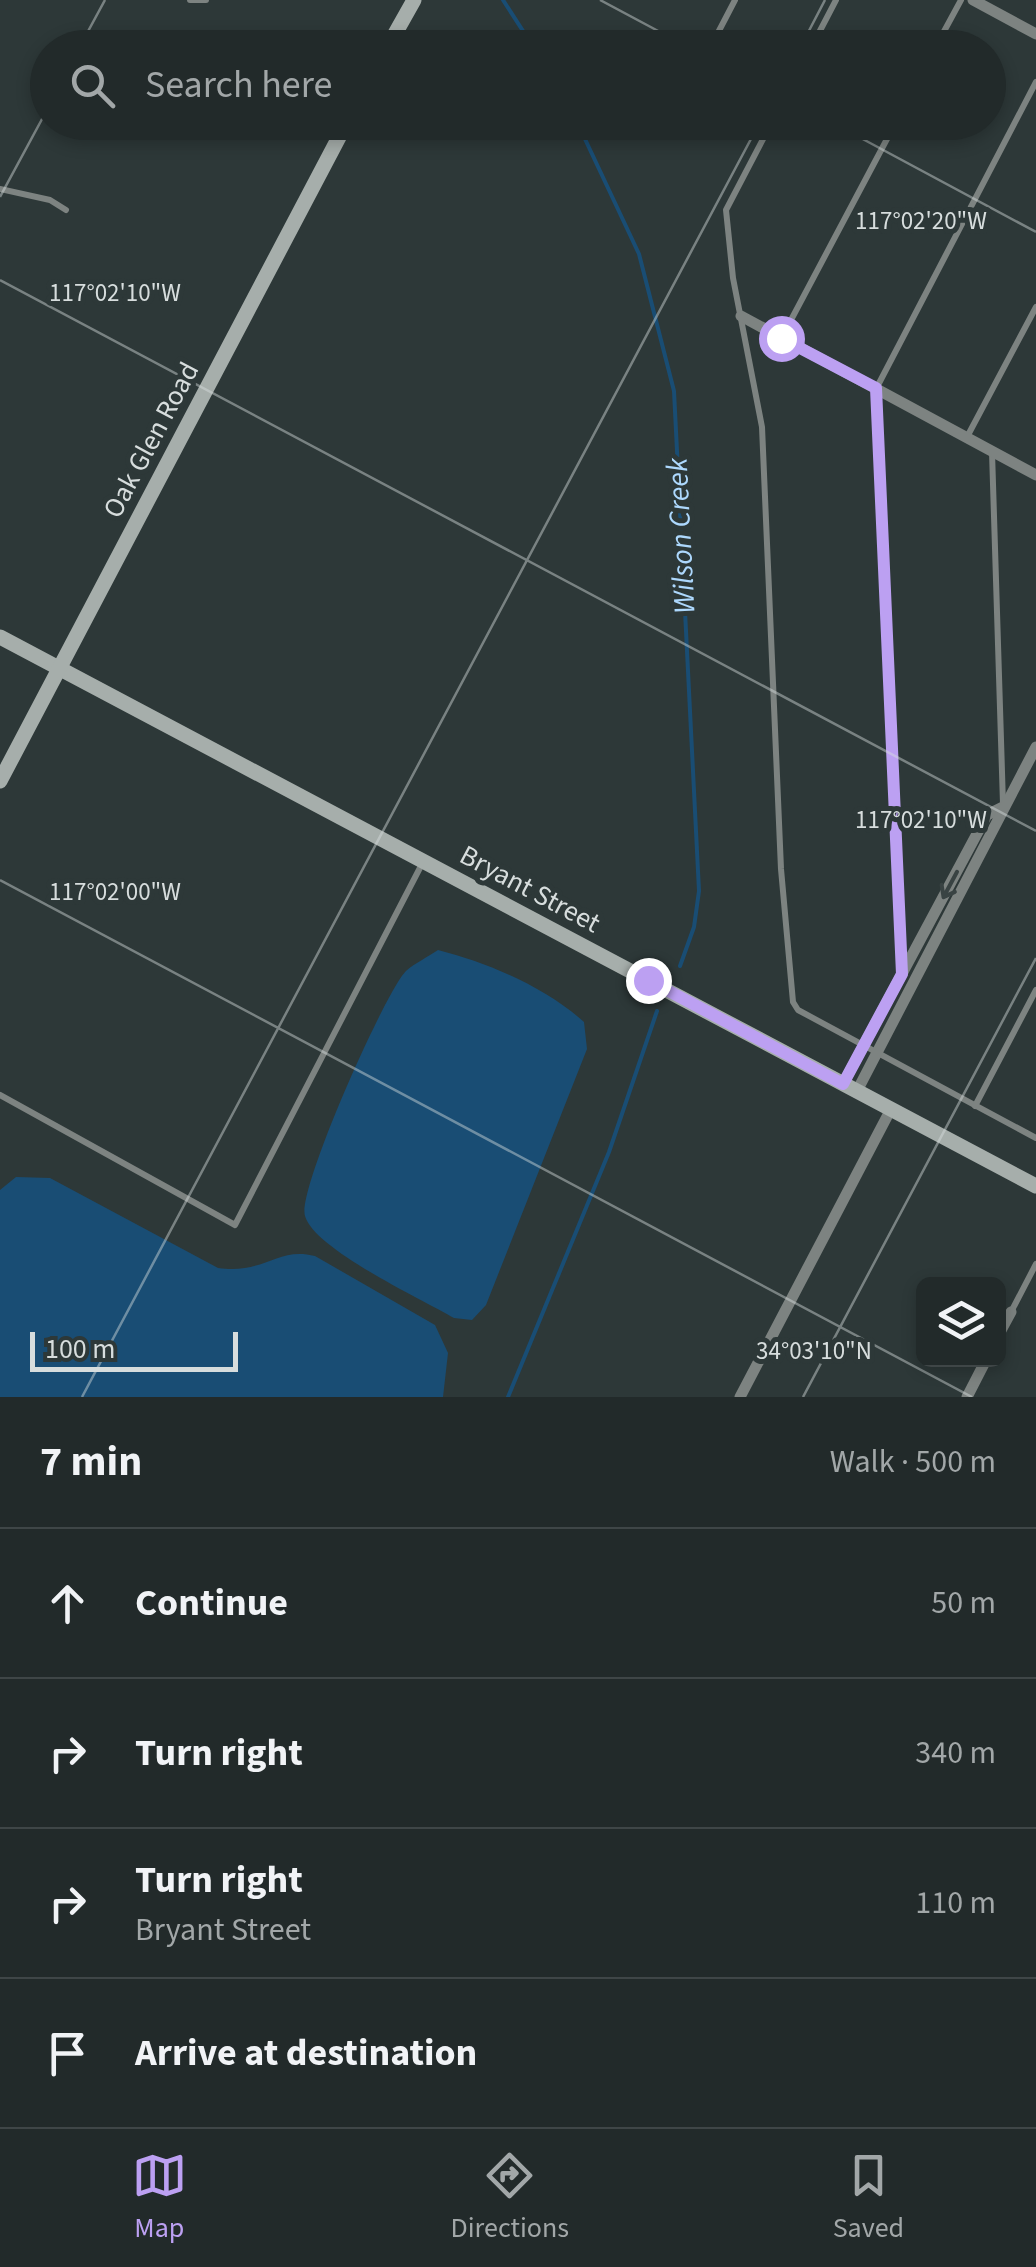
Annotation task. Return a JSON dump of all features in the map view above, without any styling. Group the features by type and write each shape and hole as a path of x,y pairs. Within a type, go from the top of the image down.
{"main road":[{"path":"397,30 414,0"},
{"name":"Oak Glen Road","path":"0,781 338,140"},
{"name":"Bryant Street","path":"0,637 1036,1186"}],"street":[{"path":"973,0 1036,34"},
{"path":"741,316 1036,474"},
{"path":"850,1087 878,1053 998,828 1003,807 1036,747"},
{"path":"850,1087 864,1045 987,814 1003,807"},
{"path":"740,1397 891,1109"},
{"path":"1006,1321 1011,1312"},
{"path":"967,1397 982,1367"}],"lane":[{"path":"190,0 206,0"},
{"path":"719,30 735,0"},
{"path":"820,30 836,0"},
{"path":"945,30 961,0"},
{"path":"1006,139 1036,82"},
{"path":"763,140 726,210 762,426 781,869 792,1002 798,1010 1036,1138"},
{"path":"781,338 886,140"},
{"path":"915,982 902,974 876,388 1006,140"},
{"path":"0,188 50,200 66,210"},
{"path":"967,438 1036,307"},
{"path":"992,451 1003,807"},
{"path":"0,1095 235,1225 424,861"},
{"path":"975,1106 1036,990"},
{"path":"1011,1312 1036,1264"}],"water":[{"path":"438,950 496,969 569,1009 584,1022 587,1049 486,1305 472,1320 454,1318 371,1273 328,1243 305,1216 314,1170 380,1014 406,971"},
{"path":"16,1177 50,1178 218,1268 247,1268 290,1255 315,1256 435,1325 448,1353 443,1397 0,1397 0,1190"}],"waterway":[{"name":"Wilson Creek","path":"503,0 522,30"},
{"name":"Wilson Creek","path":"585,140 639,254 674,391 699,891 694,927 680,966"},
{"name":"Wilson Creek","path":"508,1397 609,1152 657,1011"}],"route":[{"path":"648,980 843,1084 902,974 876,388 781,338"}]}
